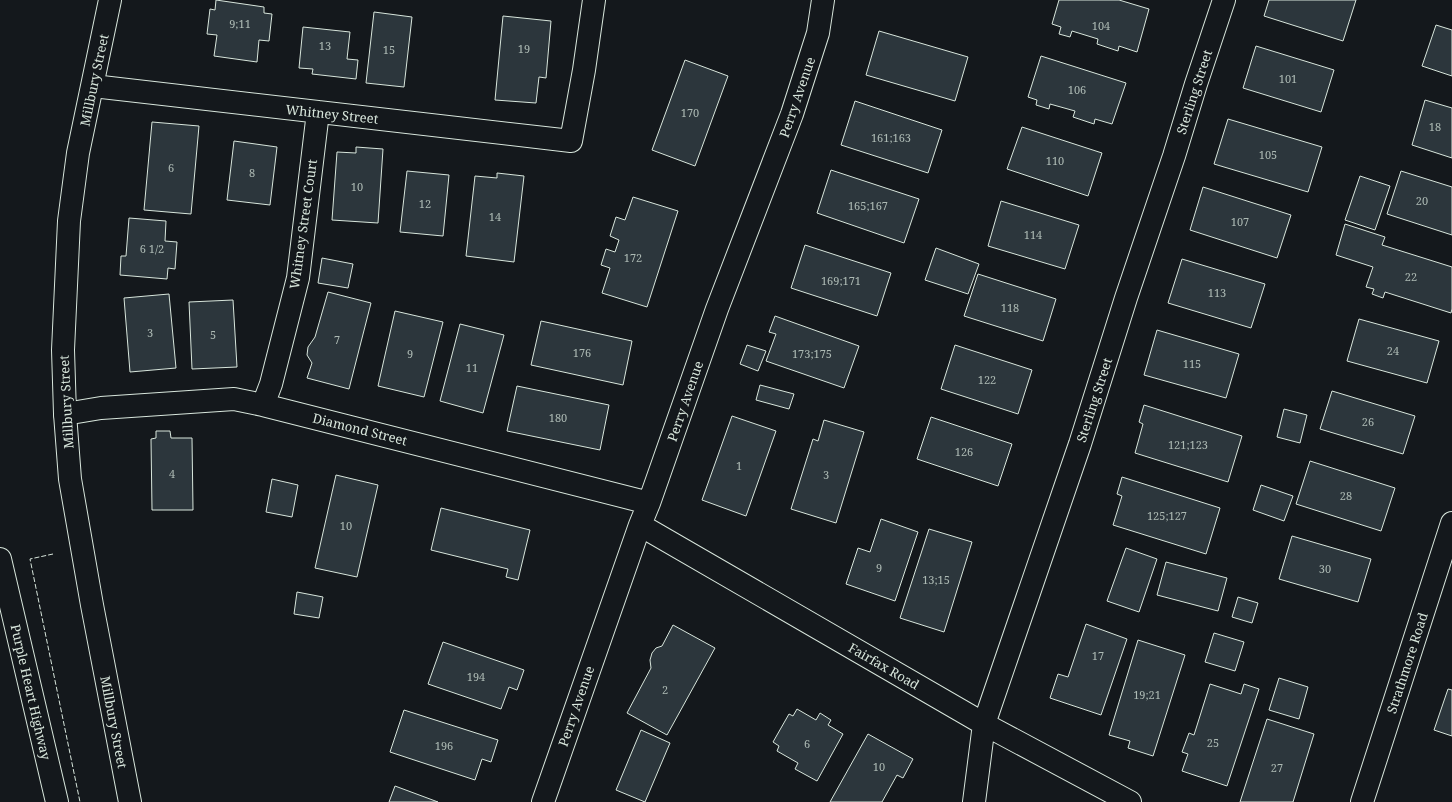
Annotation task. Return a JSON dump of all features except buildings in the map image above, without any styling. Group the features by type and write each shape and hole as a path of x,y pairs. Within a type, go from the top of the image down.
{"main road":[{"name":"Millbury Street","path":"110,0 78,153 69,221 63,350 65,414 70,479 79,537 130,802"},
{"name":"Whitney Street","path":"93,86 571,141 584,70 594,0"},
{"name":"Perry Avenue","path":"543,802 717,309 792,114 818,33 823,0"},
{"name":"Sterling Street","path":"974,802 984,724 1080,444 1128,290 1174,156 1224,0"},
{"name":"Whitney Street Court","path":"263,405 298,278 318,112"},
{"name":"Diamond Street","path":"65,414 101,408 234,399 263,405 649,503"},
{"name":"Strathmore Road","path":"1362,802 1452,523"},
{"name":"Fairfax Road","path":"640,525 984,724 1130,802"},
{"name":"Purple Heart Highway","path":"0,559 57,802"}],"fence":[{"path":"53,554 30,559 80,802"}]}
